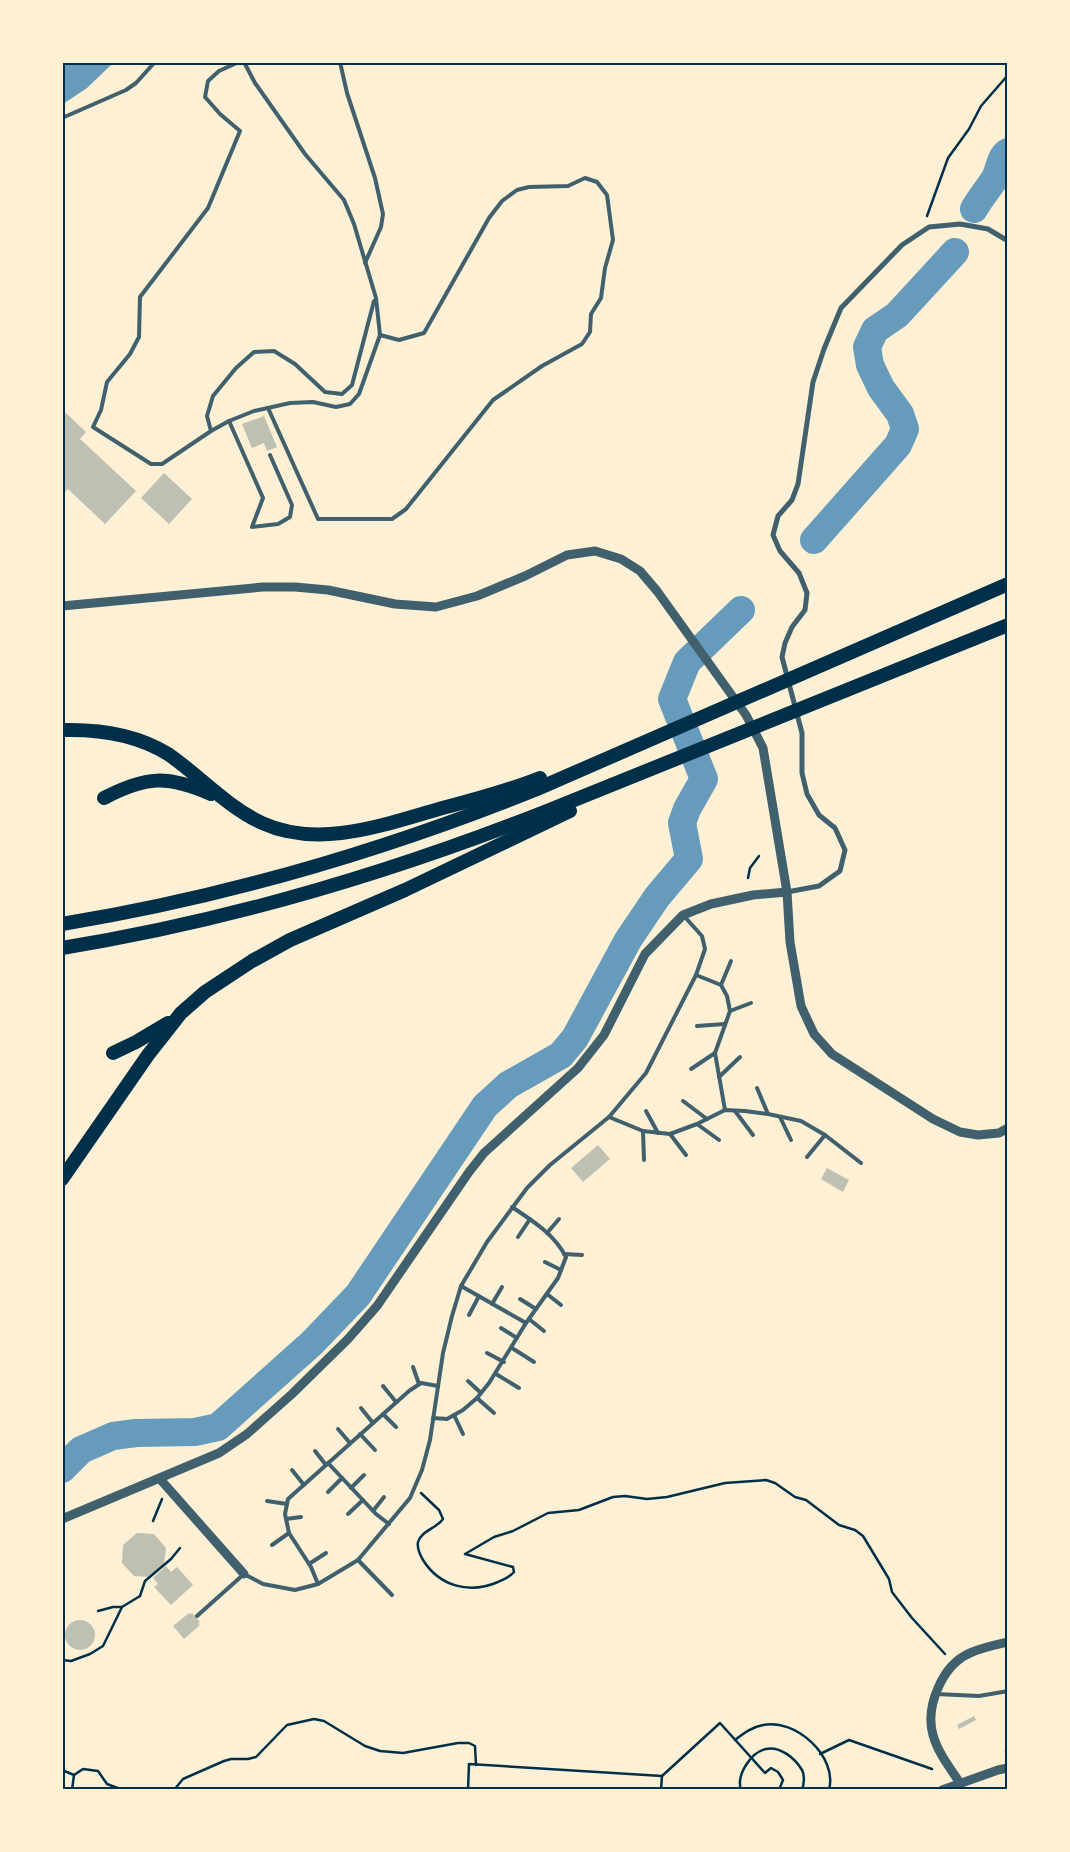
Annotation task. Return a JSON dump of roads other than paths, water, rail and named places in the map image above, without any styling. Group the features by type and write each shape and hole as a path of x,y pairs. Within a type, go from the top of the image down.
{"highway":[{"path":"62,924 142,910 294,873 387,845 474,814 535,785 710,714 1008,584"},
{"path":"113,1053 152,1033 181,1014 217,984 271,950 405,890 549,816 658,767 947,648 1008,625"},
{"path":"62,730 109,732 152,745 182,764 228,802 264,824 292,832 322,835 356,832 535,785"},
{"path":"104,798 137,783 163,780 188,785 228,802"},
{"path":"62,948 196,922 300,896 397,867 549,816"},
{"path":"62,1179 148,1054 181,1014"}],"street":[{"path":"62,1519 219,1453 247,1434 292,1394 348,1339 377,1306 484,1153 578,1068 604,1035 645,954 683,915 710,904 728,900 819,886 840,871 844,850 834,828 818,815 807,794 802,774 802,733 782,657 784,644 792,627 805,610 807,594 799,573 780,551 773,535 778,516 792,500 798,484 813,382 841,308 902,245 929,227 960,224 988,229 1008,241"},
{"path":"62,606 262,588 295,587 328,590 395,604 436,607 477,596 525,576 567,555 595,551 621,559 640,571 657,591 746,715 763,748 787,892 790,942 801,1006 814,1034 832,1054 933,1120 960,1132 978,1135 999,1133 1008,1128"},
{"path":"160,1479 244,1574"},
{"path":"960,1782 942,1756 933,1735 930,1716 937,1689 952,1665 969,1653 1008,1642"},
{"path":"942,1790 960,1782 1008,1768"}],"lane":[{"path":"62,118 126,90 136,83 155,62"},
{"path":"239,62 218,71 208,81 205,98 220,114 240,130 208,208 140,297 139,337 130,354 107,382 102,410 93,427 151,464 162,464 229,421 268,408 290,402 313,402 336,407 350,404 359,394 380,335 376,298 354,224 344,200 305,154 255,83 244,62"},
{"path":"340,62 347,93 375,178 383,214 381,227 365,263"},
{"path":"268,408 318,520 392,519 406,509 493,400 542,366 582,344 590,332 591,314 601,298 605,268 613,240 607,195 597,182 585,178 568,186 529,187 517,190 502,201 489,218 424,332 399,340 380,335"},
{"path":"211,431 207,416 213,396 236,368 254,352 274,351 295,364 325,392 342,394 352,385 376,298"},
{"path":"229,421 263,498 252,527 278,524 290,517 292,505 270,455"},
{"path":"197,1616 244,1574 263,1584 295,1590 318,1584 358,1560 410,1498 422,1470 430,1440 443,1353 462,1286 488,1242 527,1188 550,1165 609,1117 646,1073 696,975 705,949 702,936 683,915"},
{"path":"721,984 731,961"},
{"path":"696,975 721,984 727,996 730,1011 715,1053 725,1110"},
{"path":"730,1011 752,1003"},
{"path":"696,1026 725,1024"},
{"path":"691,1069 715,1053"},
{"path":"719,1077 740,1057"},
{"path":"757,1088 768,1114"},
{"path":"683,1101 707,1119"},
{"path":"609,1117 643,1131 670,1134 697,1124 725,1110 780,1116 800,1120 825,1135 861,1163"},
{"path":"646,1111 658,1133"},
{"path":"735,1111 753,1135"},
{"path":"780,1116 791,1140"},
{"path":"697,1124 719,1140"},
{"path":"643,1131 644,1160"},
{"path":"670,1134 686,1155"},
{"path":"807,1157 825,1135"},
{"path":"434,1418 447,1419 463,1410 477,1398 496,1374 528,1321 558,1278 566,1257 559,1244 530,1219 512,1207"},
{"path":"518,1237 530,1219"},
{"path":"547,1233 559,1219"},
{"path":"564,1254 582,1255"},
{"path":"545,1262 561,1270"},
{"path":"462,1286 544,1331"},
{"path":"492,1304 502,1287"},
{"path":"547,1294 561,1305"},
{"path":"469,1315 478,1296"},
{"path":"520,1299 536,1309"},
{"path":"501,1328 518,1338"},
{"path":"512,1348 534,1362"},
{"path":"487,1353 504,1362"},
{"path":"413,1367 419,1384"},
{"path":"496,1374 519,1388"},
{"path":"468,1381 481,1393"},
{"path":"318,1584 309,1564 289,1532 285,1514 288,1499 373,1422 419,1384 438,1386"},
{"path":"383,1386 396,1402"},
{"path":"477,1398 494,1413"},
{"path":"361,1408 373,1422"},
{"path":"383,1414 396,1427"},
{"path":"454,1415 463,1434"},
{"path":"338,1429 350,1443"},
{"path":"360,1434 375,1450"},
{"path":"315,1451 373,1511 389,1524"},
{"path":"292,1470 304,1485"},
{"path":"351,1488 364,1475"},
{"path":"328,1492 342,1478"},
{"path":"373,1511 384,1497"},
{"path":"348,1514 363,1500"},
{"path":"267,1501 287,1504"},
{"path":"286,1519 301,1517"},
{"path":"272,1544 289,1532"},
{"path":"309,1564 326,1553"},
{"path":"358,1560 392,1595"},
{"path":"936,1694 979,1696 1008,1691"}],"water":[{"path":"63,62 113,63 87,88 63,104"}],"waterway":[{"path":"974,209 995,178 1001,160 1008,152"},
{"path":"814,540 898,445 905,429 900,414 881,388 870,365 867,347 875,330 897,315 955,252"},
{"path":"62,1469 81,1450 113,1436 136,1433 195,1432 218,1427 312,1343 358,1295 485,1106 508,1085 561,1055 575,1038 628,940 657,897 689,859 682,823 687,809 704,779 672,699 687,662 741,610"}]}
